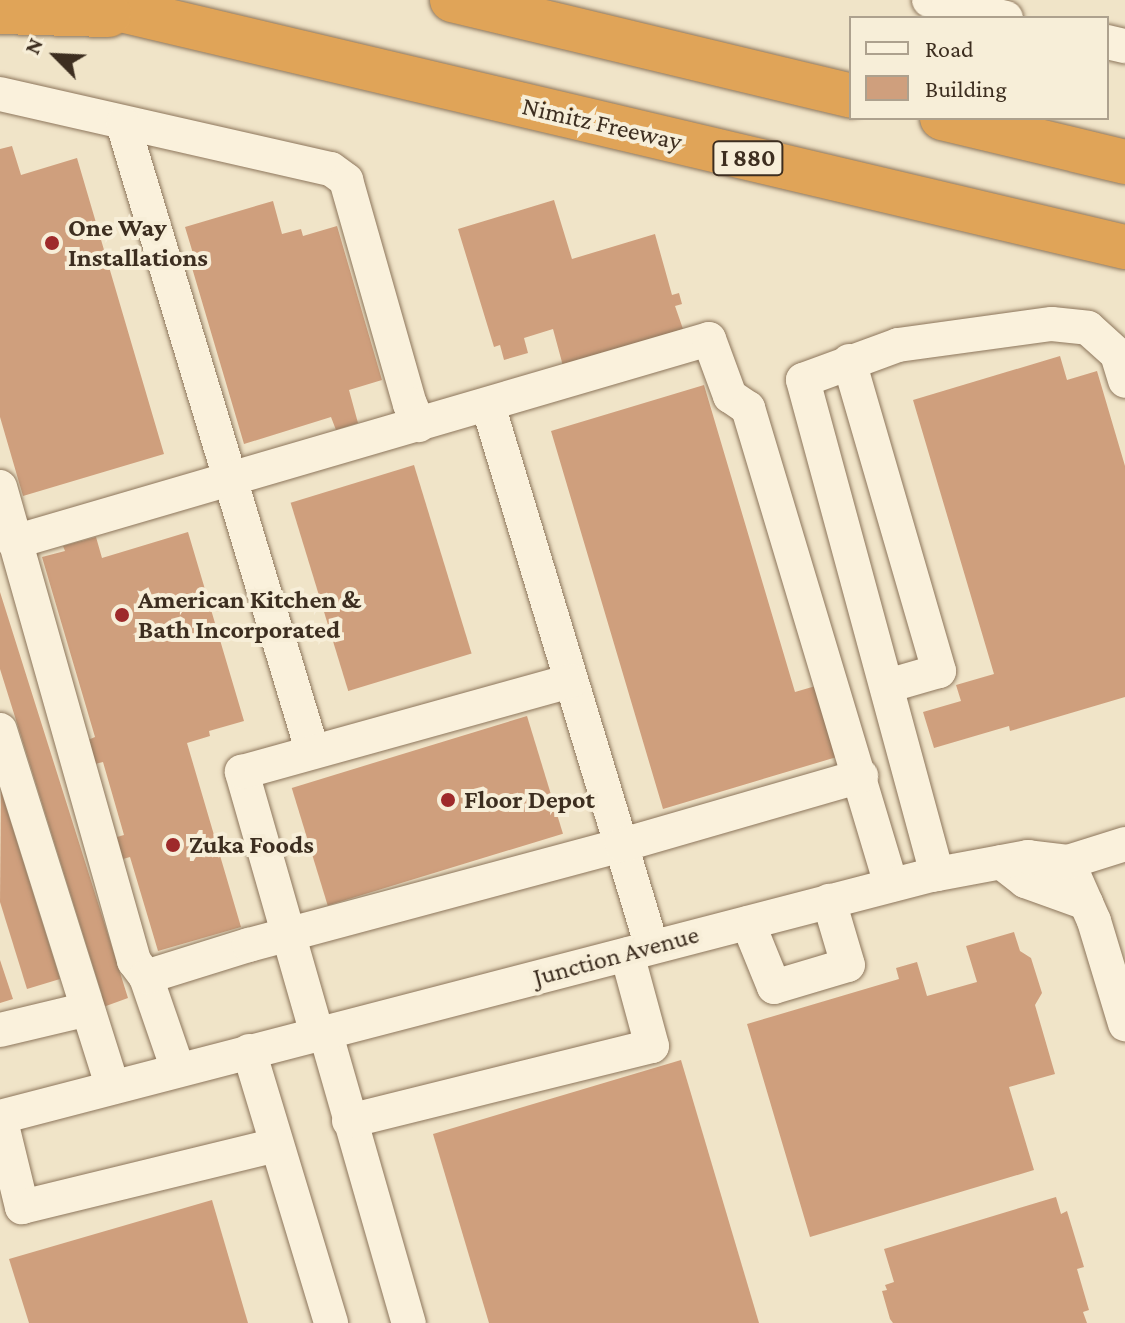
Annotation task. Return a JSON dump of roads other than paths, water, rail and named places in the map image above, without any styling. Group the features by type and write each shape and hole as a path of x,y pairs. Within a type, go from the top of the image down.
{"highway":[{"name":"Nimitz Freeway","path":"79,0 1125,247"},
{"path":"452,0 849,96"},
{"path":"0,12 144,16"},
{"path":"950,120 1125,162"}],"street":[{"path":"929,0 997,16"},
{"path":"0,94 331,169 346,180 410,404 419,425"},
{"path":"123,124 312,750"},
{"path":"937,874 803,380 898,345 1052,324 1088,328 1117,354 1125,381"},
{"path":"14,542 709,339 730,396 748,408 861,776 891,885"},
{"path":"849,361 939,671 887,686"},
{"path":"349,1121 652,1046 622,845 488,405"},
{"path":"0,487 134,961 146,977 178,1070"},
{"path":"409,1323 242,772 312,750 571,681"},
{"path":"0,730 112,1086"},
{"path":"146,977 289,934 622,845 861,776"},
{"path":"1125,844 1068,862 1086,903 1125,1024"},
{"name":"Junction Avenue","path":"0,1117 937,874 1028,857 1068,862"},
{"path":"1001,862 1025,881 1086,903"},
{"path":"748,923 774,987 848,965 829,901"},
{"path":"0,1030 88,1009"},
{"path":"249,1051 331,1323"},
{"path":"0,1117 22,1207 277,1145"}],"place":[{"name":"One Way Installations","path":"52,243"},
{"name":"American Kitchen & Bath Incorporated","path":"122,615"},
{"name":"Floor Depot","path":"448,800"},
{"name":"Zuka Foods","path":"173,845"}]}
